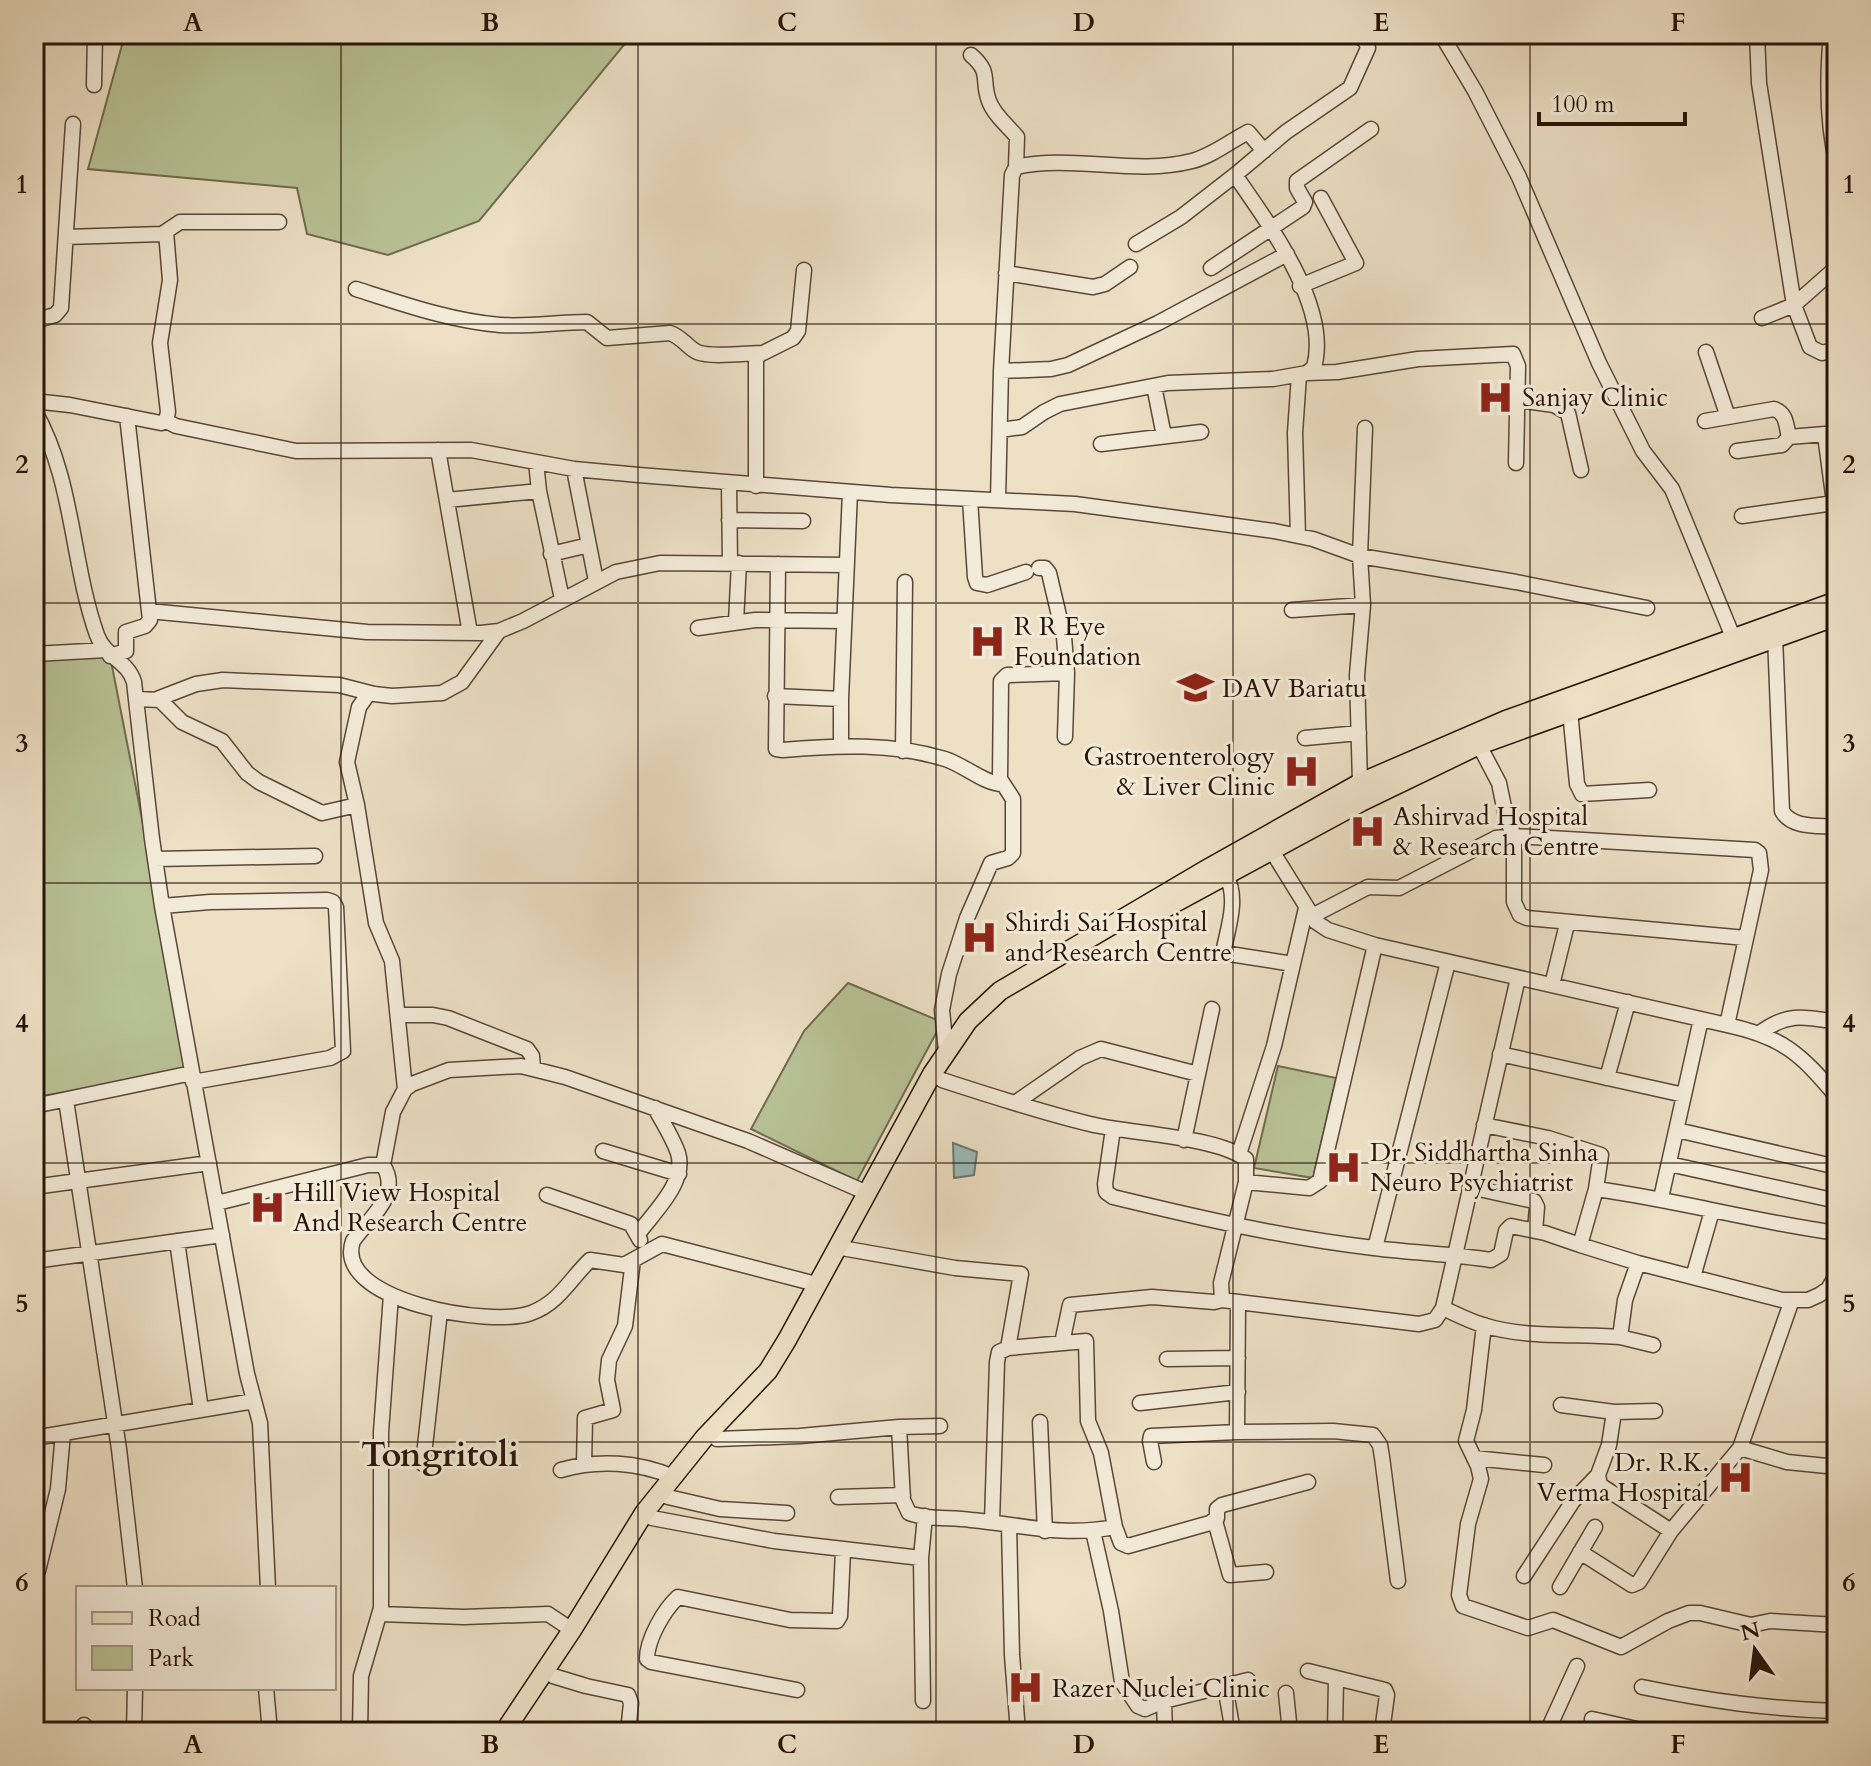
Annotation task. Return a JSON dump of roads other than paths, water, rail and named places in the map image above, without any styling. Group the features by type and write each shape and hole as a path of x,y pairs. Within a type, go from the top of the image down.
{"main road":[{"path":"517,1732 652,1518 717,1439 769,1384 841,1249 942,1080 981,1022 1075,957 1270,843 1472,732 1837,601"},
{"path":"1364,791 1570,711 1837,616"},
{"path":"504,1732 572,1630 638,1521 705,1437 768,1371 816,1284 841,1249 865,1192 946,1051 968,1021 1000,991 1215,876"}],"street":[{"path":"94,85 95,34"},
{"path":"1136,244 1181,217 1350,88 1368,48 1357,34"},
{"path":"1441,34 1475,91 1519,177 1599,363 1643,451 1672,489 1733,637"},
{"path":"1757,34 1759,83 1794,305 1810,347 1822,353 1837,349"},
{"path":"1831,34 1827,54 1828,80 1837,165"},
{"path":"971,55 986,73 990,104 1017,137 1006,273 998,500"},
{"path":"34,321 55,315 61,308 73,124"},
{"path":"1211,268 1303,207 1305,202 1297,188 1297,181 1371,129"},
{"path":"1016,167 1069,163 1182,163 1203,157 1248,132 1264,151"},
{"path":"1235,175 1287,254 1318,336 1316,361 1303,374 1295,433 1298,536"},
{"path":"1300,286 1356,263 1321,198"},
{"path":"66,237 166,232 180,222 279,222"},
{"path":"166,232 170,280 160,343 168,412 166,421"},
{"path":"1001,371 1051,369 1068,365 1158,323 1287,254"},
{"path":"1006,273 1093,287 1105,284 1130,267"},
{"path":"1762,318 1794,305 1837,267"},
{"path":"756,486 755,363 763,353 793,338 798,331 804,270"},
{"path":"356,289 478,322 530,325 587,322 607,338 670,333 704,354 763,353"},
{"path":"1706,352 1728,417"},
{"path":"1000,430 1022,427 1060,404 1154,386 1198,380 1253,381 1418,359 1510,354 1518,361 1516,463"},
{"path":"1154,386 1164,436"},
{"path":"1518,400 1565,409 1581,470"},
{"path":"34,401 161,423 166,421 189,429 296,451 480,451 574,469 756,486 1075,504 1298,536 1360,556 1647,608"},
{"path":"34,410 56,454 99,640 108,653 132,672 162,906 260,1423 268,1586"},
{"path":"1705,421 1767,410 1780,411 1789,437"},
{"path":"34,654 126,651 126,632 148,624 127,416"},
{"path":"1364,791 1357,675 1363,605 1360,556 1365,428"},
{"path":"1101,444 1201,432"},
{"path":"1737,451 1782,445 1789,437 1831,434 1837,525"},
{"path":"438,450 470,633"},
{"path":"536,462 539,491 562,599"},
{"path":"574,469 596,581"},
{"path":"729,483 736,622"},
{"path":"447,500 539,491"},
{"path":"841,745 850,492"},
{"path":"970,499 977,583 987,585 1045,568 1049,573 1060,614 1067,673 1065,737"},
{"path":"1742,516 1834,503"},
{"path":"729,520 803,521"},
{"path":"551,554 589,545"},
{"path":"149,611 367,632 470,633 499,631 596,581 638,566 660,563 846,565"},
{"path":"778,564 774,742 778,750 841,745 903,751 948,760 970,769 992,784 1002,784"},
{"path":"903,751 905,582"},
{"path":"1292,610 1363,605"},
{"path":"698,628 777,619 844,621"},
{"path":"137,699 157,699 196,684 223,680 339,685 369,693 411,696 448,691 468,675 499,631"},
{"path":"1775,636 1782,811 1786,818 1795,823 1837,827"},
{"path":"946,1051 942,1010 958,945 991,863 1010,857 1013,853 1013,799 1002,784 1000,774 1002,678 1011,674 1067,673"},
{"path":"369,693 359,707 347,762 376,923 392,961 405,1089 389,1127 383,1165 389,1177 389,1192 353,1241 350,1250 354,1266 364,1277 391,1295 440,1311 501,1318 524,1315 557,1298 588,1260 619,1265 662,1244 816,1284"},
{"path":"775,696 841,699"},
{"path":"157,699 182,722 222,741 247,773 259,782 322,813 357,805"},
{"path":"1570,711 1577,784 1582,794 1649,790"},
{"path":"1305,738 1359,733"},
{"path":"1479,745 1499,783 1506,817 1514,836 1516,909 1527,918 1746,938"},
{"path":"1239,1154 1274,1046 1309,912 1368,887 1399,888 1496,838 1514,836 1755,850 1762,860 1761,870 1727,1025"},
{"path":"1270,843 1309,912 1328,930 1375,945 1761,1032 1784,1044 1837,1097"},
{"path":"155,859 315,856"},
{"path":"1215,876 1232,886 1233,898 1223,953 1293,964"},
{"path":"34,1106 192,1077 330,1058 343,1051 336,907 333,902 210,902 162,906"},
{"path":"1552,985 1567,924"},
{"path":"1837,943 1837,953"},
{"path":"1246,1182 1309,1188 1320,1181 1375,945"},
{"path":"1375,1248 1448,962"},
{"path":"1062,1343 1070,1305 1152,1297 1212,1302 1222,1300 1425,1324 1435,1320 1443,1308 1518,978"},
{"path":"1607,1078 1628,1002"},
{"path":"1184,1140 1212,1009"},
{"path":"398,1015 448,1018 527,1049 532,1056 533,1068"},
{"path":"1761,1032 1789,1017 1837,1022"},
{"path":"1661,1198 1701,1019"},
{"path":"1015,1103 1080,1058 1101,1049 1198,1074"},
{"path":"1500,1054 1684,1095"},
{"path":"405,1089 422,1078 449,1070 509,1065 533,1068 748,1141 865,1192"},
{"path":"942,1080 1113,1129 1184,1140 1239,1154 1248,1162 1246,1182 1221,1283 1222,1300"},
{"path":"66,1100 115,1424 135,1586"},
{"path":"638,1234 679,1174 678,1154 655,1108"},
{"path":"1484,1125 1548,1138 1601,1155 1596,1189 1580,1245"},
{"path":"1113,1129 1105,1184 1109,1195 1234,1226 1375,1248 1497,1259 1509,1226 1782,1300 1808,1300 1819,1295 1828,1289 1837,1274"},
{"path":"1677,1130 1837,1167"},
{"path":"603,1151 679,1174"},
{"path":"34,1187 209,1163"},
{"path":"217,1203 375,1163 383,1165"},
{"path":"1669,1164 1837,1201"},
{"path":"1470,1187 1534,1201 1537,1207 1535,1231"},
{"path":"1596,1189 1661,1198 1712,1211 1837,1233"},
{"path":"547,1195 631,1224 646,1252"},
{"path":"1693,1277 1712,1211"},
{"path":"34,1261 222,1235"},
{"path":"177,1241 201,1410"},
{"path":"841,1249 955,1268 1021,1274 1008,1348"},
{"path":"584,1464 585,1418 613,1410 607,1380 609,1360 625,1326 633,1260"},
{"path":"1620,1337 1625,1300 1638,1263"},
{"path":"360,1732 361,1676 380,1614 381,1432 391,1295"},
{"path":"1580,1552 1634,1585 1639,1582 1671,1531 1740,1448 1792,1300"},
{"path":"1237,1432 1238,1303"},
{"path":"1443,1308 1484,1325 1527,1333 1620,1337 1653,1345"},
{"path":"423,1464 440,1311"},
{"path":"1484,1325 1474,1410 1466,1441 1480,1471 1480,1485 1468,1524 1460,1604 1528,1628 1553,1620 1621,1647 1689,1613 1751,1625 1770,1621 1837,1625"},
{"path":"992,1522 999,1352 1008,1348 1086,1341 1088,1421 1101,1453 1121,1543 1128,1546 1215,1521"},
{"path":"1167,1359 1238,1358"},
{"path":"1140,1403 1238,1392"},
{"path":"34,1438 254,1401"},
{"path":"1561,1405 1614,1412 1655,1411"},
{"path":"1524,1576 1573,1501 1598,1475 1609,1445 1614,1412"},
{"path":"1040,1422 1045,1531"},
{"path":"717,1439 940,1426"},
{"path":"899,1427 903,1495 909,1513 1045,1531 1093,1531 1115,1527"},
{"path":"1154,1462 1151,1436 1333,1431 1373,1435 1380,1445 1398,1581"},
{"path":"38,1571 58,1489 63,1433"},
{"path":"1740,1448 1787,1462 1837,1467"},
{"path":"1474,1458 1544,1465"},
{"path":"561,1470 584,1464 644,1467 674,1477"},
{"path":"1598,1475 1602,1487 1671,1531"},
{"path":"1266,1572 1230,1575 1215,1521 1217,1509 1222,1505 1308,1482"},
{"path":"838,1497 903,1495"},
{"path":"668,1497 720,1509 787,1513"},
{"path":"923,1701 921,1558 925,1516"},
{"path":"652,1518 707,1530 843,1551 921,1558"},
{"path":"1009,1526 1012,1655 1018,1732"},
{"path":"1560,1587 1595,1527"},
{"path":"1093,1531 1111,1611 1122,1682 1127,1693 1141,1708 1248,1680"},
{"path":"797,1690 651,1662 647,1659 647,1652 657,1627 675,1598 680,1596 790,1620 837,1621 840,1616 843,1551"},
{"path":"380,1614 452,1617 548,1614 572,1630"},
{"path":"1547,1732 1577,1666"},
{"path":"1308,1671 1385,1690 1382,1732"},
{"path":"553,1676 628,1695 631,1703 628,1732"},
{"path":"1335,1732 1336,1679"},
{"path":"1225,1686 1233,1732"},
{"path":"1642,1687 1731,1705 1837,1711"},
{"path":"134,1732 135,1690"},
{"path":"266,1690 270,1732"},
{"path":"1286,1693 1290,1732"},
{"path":"1164,1701 1165,1732"},
{"path":"1592,1719 1650,1732"}],"water":[{"path":"953,1143 977,1152 974,1175 954,1178"}],"place":[{"name":"Sanjay Clinic","path":"1496,397"},
{"name":"R R Eye Foundation","path":"988,641"},
{"name":"DAV Bariatu","path":"1196,688"},
{"name":"Gastroenterology & Liver Clinic","path":"1301,771"},
{"name":"Ashirvad Hospital & Research Centre","path":"1367,831"},
{"name":"Shirdi Sai Hospital and Research Centre","path":"979,937"},
{"name":"Dr. Siddhartha Sinha Neuro Psychiatrist","path":"1344,1167"},
{"name":"Hill View Hospital And Research Centre","path":"267,1207"},
{"name":"Dr. R.K. Verma Hospital","path":"1735,1477"},
{"name":"Razer Nuclei Clinic","path":"1026,1688"}],"district":[{"name":"Tongritoli","path":"440,1455"}]}
